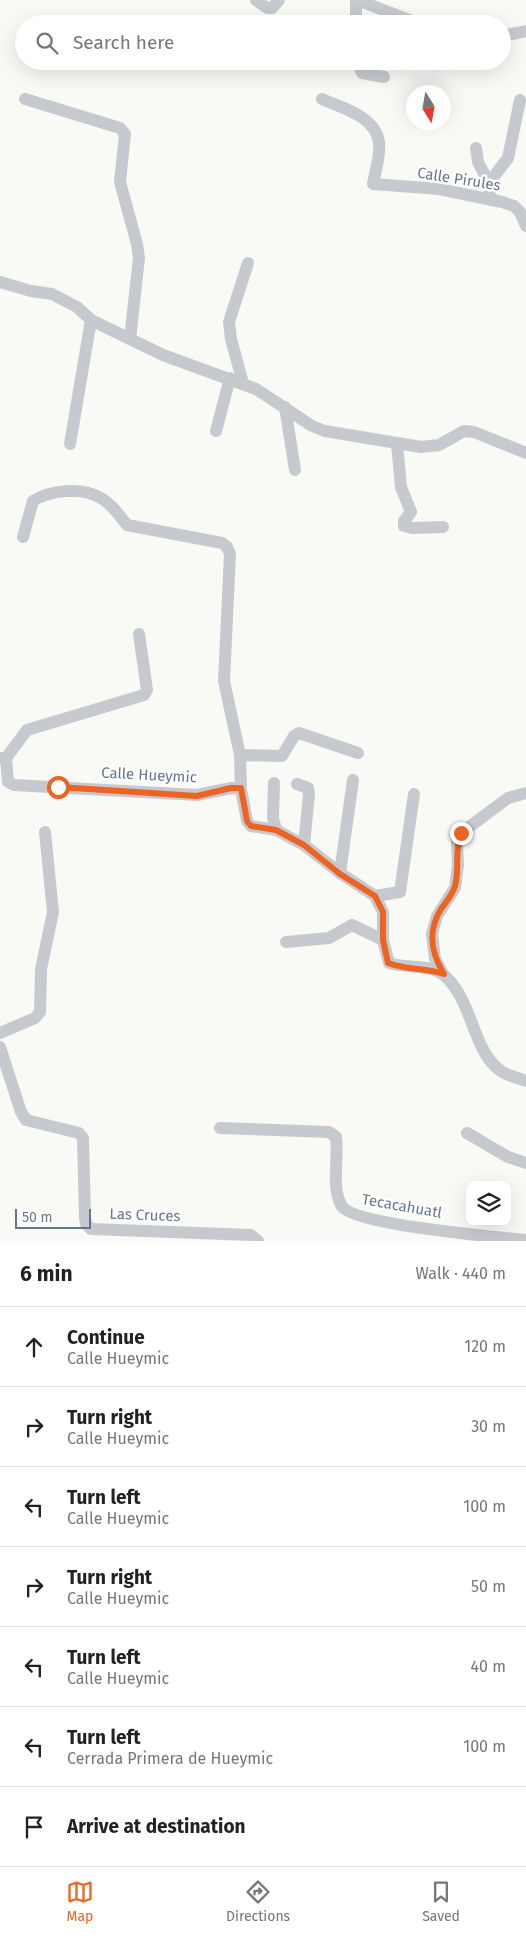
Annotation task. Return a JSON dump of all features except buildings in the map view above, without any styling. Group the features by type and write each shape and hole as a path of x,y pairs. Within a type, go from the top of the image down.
{"street":[{"path":"256,0 272,8 279,0"},
{"path":"356,15 356,0 396,15"},
{"path":"511,34 526,31"},
{"path":"361,70 362,73 384,77"},
{"path":"24,99 120,128 125,134 120,182 139,258 130,339"},
{"name":"Calle Pirules","path":"322,100 361,116 375,128 380,143 373,184 439,189 514,206 525,218 526,226"},
{"path":"488,183 508,158 520,100"},
{"path":"476,148 478,162 488,183 491,200"},
{"path":"243,383 233,348 229,322 248,263"},
{"path":"0,282 31,291 52,294 77,307 91,320 162,355 243,383 286,407 312,426 325,431 421,447 439,445 464,431 474,432 526,452"},
{"path":"70,444 91,320"},
{"path":"216,431 230,378"},
{"path":"286,407 295,470"},
{"path":"398,444 401,487 410,512 404,522 404,526 443,527"},
{"path":"23,536 34,501 43,494 76,492 98,496 114,508 127,525 222,543 227,547 230,554 224,681 240,755 241,788 247,821 251,826 276,830 304,845 340,874 375,896 383,912 383,940 388,963 398,967 430,970 444,974"},
{"path":"3,758 27,730 144,695 147,690 139,634"},
{"path":"240,755 282,756 294,736 299,734 358,752"},
{"name":"Calle Hueymic","path":"3,758 8,782 14,786 197,796 231,788 241,788"},
{"path":"340,874 353,780"},
{"path":"274,783 273,818 276,830"},
{"path":"297,784 308,788 309,794 304,845"},
{"path":"526,793 508,798 461,833 457,842 458,865 455,888 437,916 432,934 435,959 467,1007 488,1059 502,1072 526,1081"},
{"path":"375,896 400,892 414,794"},
{"path":"0,1033 35,1018 40,1012 41,968 53,912 46,832"},
{"path":"286,942 329,938 352,925 383,940"},
{"name":"Las Cruces","path":"0,1047 21,1112 26,1120 79,1133 83,1138 85,1218 86,1224 91,1229 251,1235 258,1241"},
{"name":"Tecacahuatl","path":"220,1128 329,1132 336,1137 337,1194 342,1207 355,1215 403,1225 526,1240"},
{"path":"467,1133 508,1157 526,1164"}],"route":[{"path":"58,787 175,793 197,796 231,788 241,788 247,821 251,826 276,830 304,845 340,874 375,896 383,912 383,940 388,963 398,967 418,968 444,974 432,951 432,934 437,916 455,888 458,865 457,842 461,833"}]}
